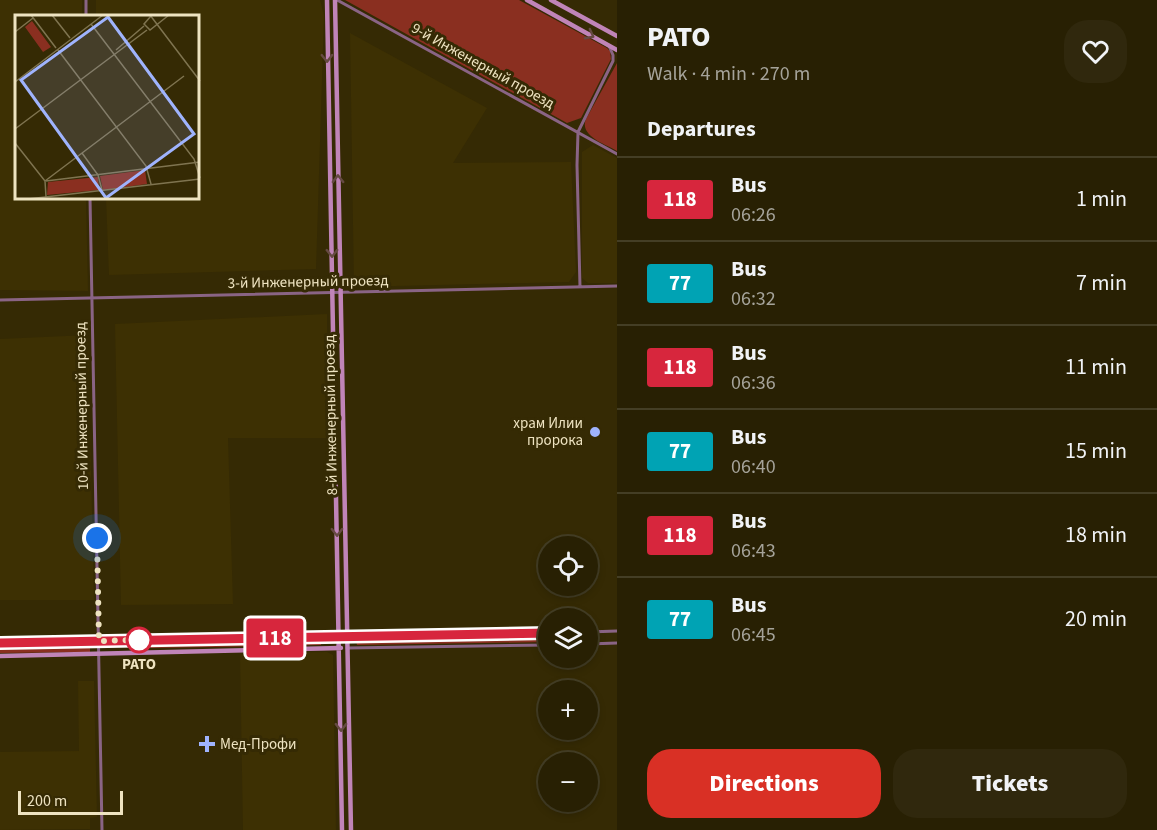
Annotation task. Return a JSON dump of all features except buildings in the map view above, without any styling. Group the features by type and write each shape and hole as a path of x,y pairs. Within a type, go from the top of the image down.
{"street":[{"name":"8-й Инженерный проезд","path":"327,0 342,830"},
{"name":"8-й Инженерный проезд","path":"336,0 351,830"},
{"name":"9-й Инженерный проезд","path":"336,0 617,154"},
{"path":"527,0 617,50"},
{"path":"551,0 616,35"},
{"path":"565,21 570,11"},
{"path":"580,287 578,132 610,69 613,55 607,44"},
{"path":"610,69 617,62"},
{"name":"10-й Инженерный проезд","path":"90,200 102,830"},
{"name":"3-й Инженерный проезд","path":"0,300 617,286"},
{"path":"334,355 342,355"},
{"path":"598,632 617,631"},
{"path":"0,643 538,633"},
{"path":"146,640 146,652"},
{"path":"598,644 617,643"},
{"path":"0,656 100,652 538,645"},
{"path":"340,676 348,676"}],"shaded area":[{"path":"0,0 82,0 82,15 15,15 15,200 86,200 88,291 0,290"},
{"path":"96,0 320,0 324,15 316,269 109,275 106,200 200,200 200,15 96,15"},
{"path":"345,0 519,0 607,48 611,59 581,118 567,123"},
{"path":"350,33 487,108 453,163 571,162 576,272 569,282 354,287"},
{"path":"617,63 617,151 594,139 586,130 585,125 586,119"},
{"path":"593,145 617,158 617,283 588,283 582,278 582,152"},
{"path":"327,314 327,438 228,438 233,604 121,605 115,324"},
{"path":"88,335 94,600 0,600 0,339"},
{"path":"538,636 538,642 357,645 356,641"},
{"path":"321,640 321,645 151,648 149,644"},
{"path":"90,646 90,652 0,653 0,647"},
{"path":"327,652 333,655 336,830 243,830 240,653"},
{"path":"78,681 94,681 97,817 90,818 90,829 0,830 0,752 79,751"}],"bus line":[{"name":"118","path":"0,643 538,633"}],"place":[{"name":"храм Илии пророка","path":"595,432"},
{"name":"РАТО","path":"139,640"},
{"name":"Мед-Профи","path":"207,744"}],"route":[{"path":"97,538 99,641 139,640"}]}
